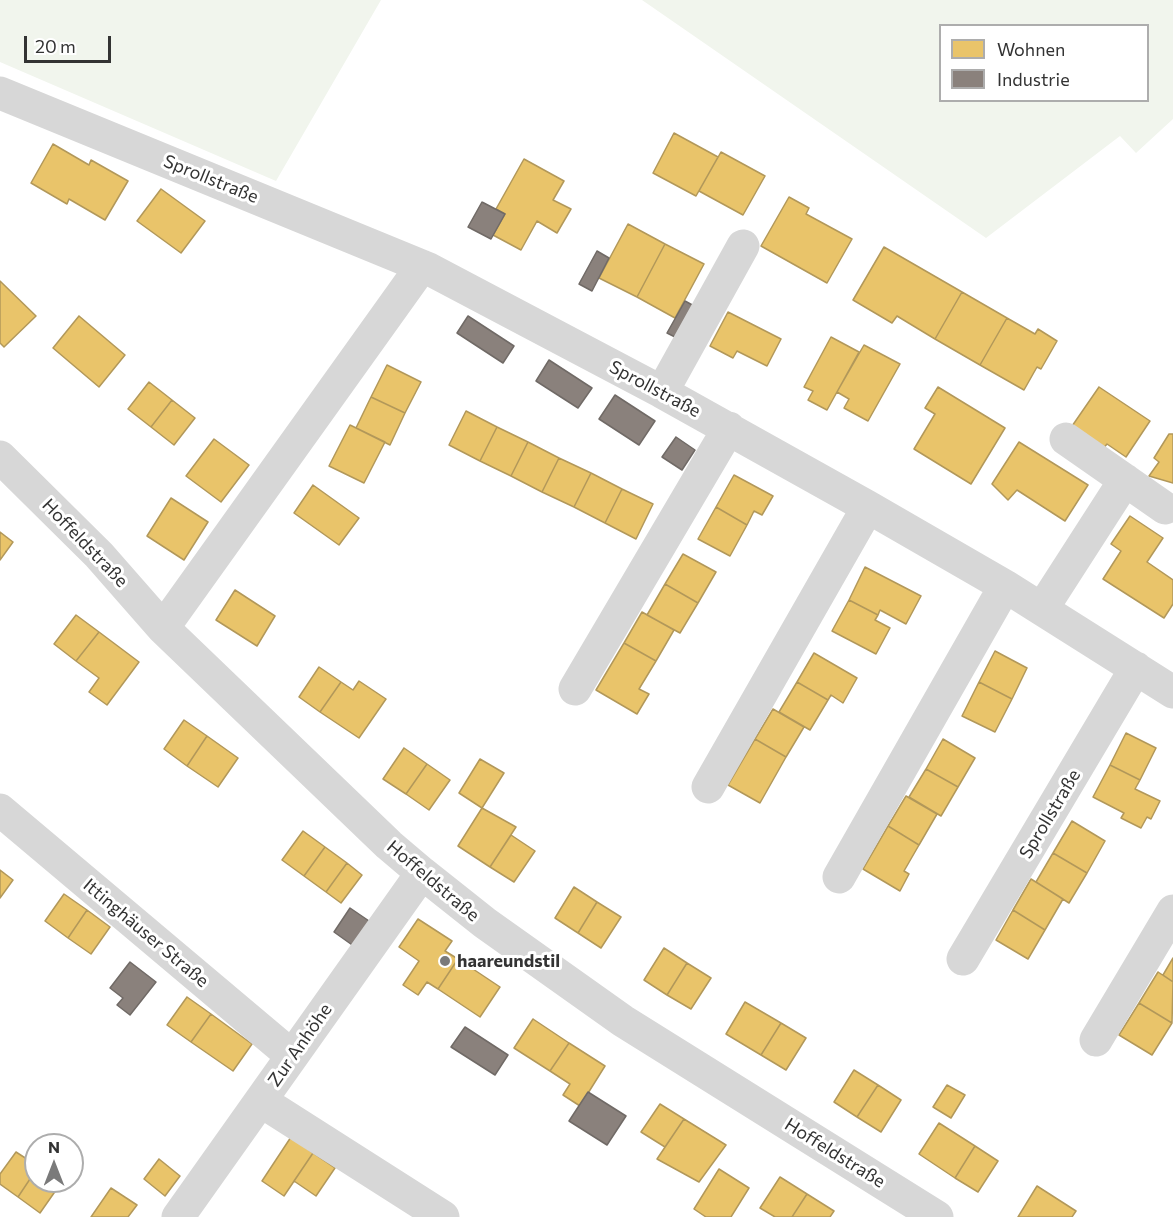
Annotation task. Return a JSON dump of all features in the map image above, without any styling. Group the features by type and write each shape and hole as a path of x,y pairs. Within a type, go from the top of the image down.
{"street":[{"name":"Sprollstraße","path":"0,93 422,266 729,428 1005,586 1173,692"},
{"path":"662,392 744,246"},
{"path":"163,628 422,266"},
{"path":"575,689 729,428"},
{"path":"1066,439 1165,508"},
{"name":"Hoffeldstraße","path":"0,457 99,555 163,628 422,873 485,924 623,1021 937,1217"},
{"path":"1042,609 1125,480"},
{"path":"708,788 868,507"},
{"path":"839,878 1005,586"},
{"name":"Sprollstraße","path":"963,959 1136,668"},
{"name":"Ittinghäuser Straße","path":"0,810 292,1056"},
{"name":"Zur Anhöhe","path":"178,1217 422,873"},
{"path":"1096,1040 1173,911"},
{"path":"261,1101 443,1217"}],"shaded area":[{"path":"0,0 381,0 276,181 0,62"},
{"path":"642,0 1173,0 1173,119 1136,153 1120,136 986,238"}],"building: Wohnen":[{"path":"674,133 718,157 696,196 653,173"},
{"path":"53,144 89,165 91,160 128,181 105,220 69,199 67,204 31,183"},
{"path":"721,152 765,176 743,215 699,191"},
{"path":"524,159 564,181 553,200 571,209 557,233 537,221 521,250 493,235 505,214 496,209"},
{"path":"161,189 205,221 181,253 137,221"},
{"path":"789,197 809,208 806,214 852,239 827,283 761,246"},
{"path":"628,224 665,244 637,297 599,278"},
{"path":"665,244 704,264 675,318 637,297"},
{"path":"884,247 962,292 935,339 897,316 892,323 853,300"},
{"path":"0,281 36,316 4,347 0,343"},
{"path":"962,292 1007,318 980,365 935,339"},
{"path":"728,312 781,339 767,366 737,351 733,358 710,346"},
{"path":"79,316 125,355 99,387 53,348"},
{"path":"1007,318 1035,334 1038,329 1057,341 1041,369 1037,367 1024,390 980,365"},
{"path":"831,337 859,352 827,410 808,400 813,391 804,387"},
{"path":"864,345 900,364 868,421 844,408 849,399 837,392"},
{"path":"387,365 421,382 405,413 371,397"},
{"path":"149,382 172,400 151,427 128,409"},
{"path":"938,387 1005,428 971,484 914,449 935,414 925,408"},
{"path":"1099,387 1150,421 1126,457 1107,444 1102,450 1070,429"},
{"path":"371,397 405,413 390,445 356,428"},
{"path":"172,400 195,418 174,445 151,427"},
{"path":"466,411 497,427 480,461 449,445"},
{"path":"350,425 385,442 364,483 329,466"},
{"path":"497,427 528,442 511,476 480,461"},
{"path":"1169,434 1173,434 1173,483 1149,476 1159,462 1154,458"},
{"path":"214,439 249,465 221,502 186,476"},
{"path":"528,442 559,458 542,492 511,476"},
{"path":"1019,442 1088,485 1065,521 1017,490 1008,500 992,484"},
{"path":"559,458 591,473 574,507 542,492"},
{"path":"591,473 622,489 605,523 574,507"},
{"path":"734,475 773,496 762,515 754,511 747,525 716,507"},
{"path":"313,485 359,518 339,545 294,513"},
{"path":"622,489 653,504 636,539 605,523"},
{"path":"171,498 208,522 184,560 147,536"},
{"path":"716,507 747,525 730,556 698,539"},
{"path":"1130,516 1163,538 1147,562 1173,580 1173,604 1164,618 1103,579 1121,551 1111,544"},
{"path":"0,532 13,542 0,560"},
{"path":"683,554 716,572 698,603 665,584"},
{"path":"865,567 921,596 906,624 880,610 878,615 849,600"},
{"path":"665,584 698,603 680,633 647,615"},
{"path":"235,590 275,616 257,646 216,620"},
{"path":"849,600 878,615 875,620 890,628 876,654 832,631"},
{"path":"642,612 674,630 656,661 624,643"},
{"path":"76,615 99,632 76,661 54,644"},
{"path":"99,632 139,662 107,705 89,692 99,678 76,661"},
{"path":"624,643 656,661 639,689 649,694 637,714 596,690"},
{"path":"995,651 1027,668 1012,699 979,682"},
{"path":"814,653 857,678 843,703 831,695 828,700 797,682"},
{"path":"319,667 341,682 320,712 299,697"},
{"path":"359,681 386,699 359,738 320,712 341,682 353,690"},
{"path":"797,682 828,700 810,730 779,712"},
{"path":"979,682 1012,699 995,732 962,716"},
{"path":"773,709 804,727 786,757 755,739"},
{"path":"184,720 207,736 187,766 164,749"},
{"path":"1126,733 1156,748 1140,780 1110,765"},
{"path":"207,736 238,758 218,787 187,766"},
{"path":"755,739 786,757 760,803 728,785"},
{"path":"943,739 975,758 958,787 926,769"},
{"path":"404,748 427,764 406,794 383,779"},
{"path":"480,759 504,773 482,808 459,793"},
{"path":"427,764 450,780 429,810 406,794"},
{"path":"1110,765 1140,780 1135,789 1160,801 1151,819 1147,817 1141,828 1121,818 1124,813 1093,797"},
{"path":"926,769 958,787 941,816 909,797"},
{"path":"906,796 937,814 919,845 888,826"},
{"path":"482,808 516,827 490,867 458,846"},
{"path":"1072,821 1105,841 1087,873 1053,853"},
{"path":"888,826 919,845 904,871 909,874 900,891 863,869"},
{"path":"303,831 325,847 304,876 282,860"},
{"path":"511,835 535,851 514,882 490,867"},
{"path":"325,847 347,863 326,892 304,876"},
{"path":"1053,853 1087,873 1069,903 1036,882"},
{"path":"347,863 362,875 341,903 326,892"},
{"path":"0,870 13,880 0,898"},
{"path":"1031,879 1063,899 1045,930 1013,910"},
{"path":"574,887 597,902 578,933 555,918"},
{"path":"64,894 87,910 68,938 45,921"},
{"path":"597,902 621,917 601,948 578,933"},
{"path":"87,910 110,927 91,954 68,938"},
{"path":"1013,910 1045,930 1028,959 996,940"},
{"path":"418,919 452,941 445,951 458,959 438,989 427,982 418,995 403,985 419,961 399,947"},
{"path":"664,948 687,963 667,995 644,980"},
{"path":"1173,958 1173,982 1163,975"},
{"path":"458,959 500,987 480,1017 438,989"},
{"path":"687,963 711,978 691,1009 667,995"},
{"path":"1158,972 1173,982 1172,1023 1139,1003"},
{"path":"187,997 211,1014 191,1042 167,1025"},
{"path":"745,1002 781,1023 761,1055 726,1034"},
{"path":"1139,1003 1172,1023 1152,1055 1119,1035"},
{"path":"211,1014 252,1044 233,1071 191,1042"},
{"path":"533,1019 569,1043 550,1071 514,1048"},
{"path":"781,1023 806,1038 786,1070 761,1055"},
{"path":"569,1043 605,1066 580,1106 563,1095 570,1084 550,1071"},
{"path":"854,1070 878,1085 857,1117 834,1102"},
{"path":"878,1085 901,1100 881,1132 857,1117"},
{"path":"947,1085 965,1095 951,1118 933,1107"},
{"path":"660,1104 684,1119 665,1147 641,1132"},
{"path":"684,1119 726,1145 699,1182 657,1159"},
{"path":"939,1123 975,1146 955,1178 919,1154"},
{"path":"291,1137 313,1153 284,1196 262,1181"},
{"path":"975,1146 998,1161 978,1192 955,1178"},
{"path":"16,1152 24,1157 24,1188 18,1197 0,1184 0,1174"},
{"path":"313,1153 335,1168 316,1196 294,1181"},
{"path":"159,1159 180,1176 165,1196 144,1179"},
{"path":"719,1169 749,1188 731,1217 706,1217 694,1209"},
{"path":"780,1177 807,1194 792,1217 775,1217 760,1208"},
{"path":"1037,1186 1076,1211 1072,1217 1018,1217"},
{"path":"24,1188 24,1193 54,1193 40,1213 18,1197"},
{"path":"111,1188 137,1205 128,1217 91,1217"},
{"path":"807,1194 834,1211 830,1217 792,1217"}],"building: Industrie":[{"path":"482,202 505,214 491,239 468,227"},
{"path":"597,251 609,258 592,291 579,284"},
{"path":"685,301 696,307 679,339 667,333"},
{"path":"468,316 514,346 503,363 457,333"},
{"path":"549,360 592,388 578,408 536,381"},
{"path":"615,395 655,421 639,445 599,419"},
{"path":"676,437 695,450 682,470 662,457"},
{"path":"350,908 372,923 355,947 334,932"},
{"path":"130,962 156,982 130,1015 117,1005 123,998 110,988"},
{"path":"465,1027 508,1055 495,1075 451,1047"},
{"path":"588,1092 626,1116 607,1145 569,1121"}],"place":[{"name":"haareundstil","path":"445,961"}]}
